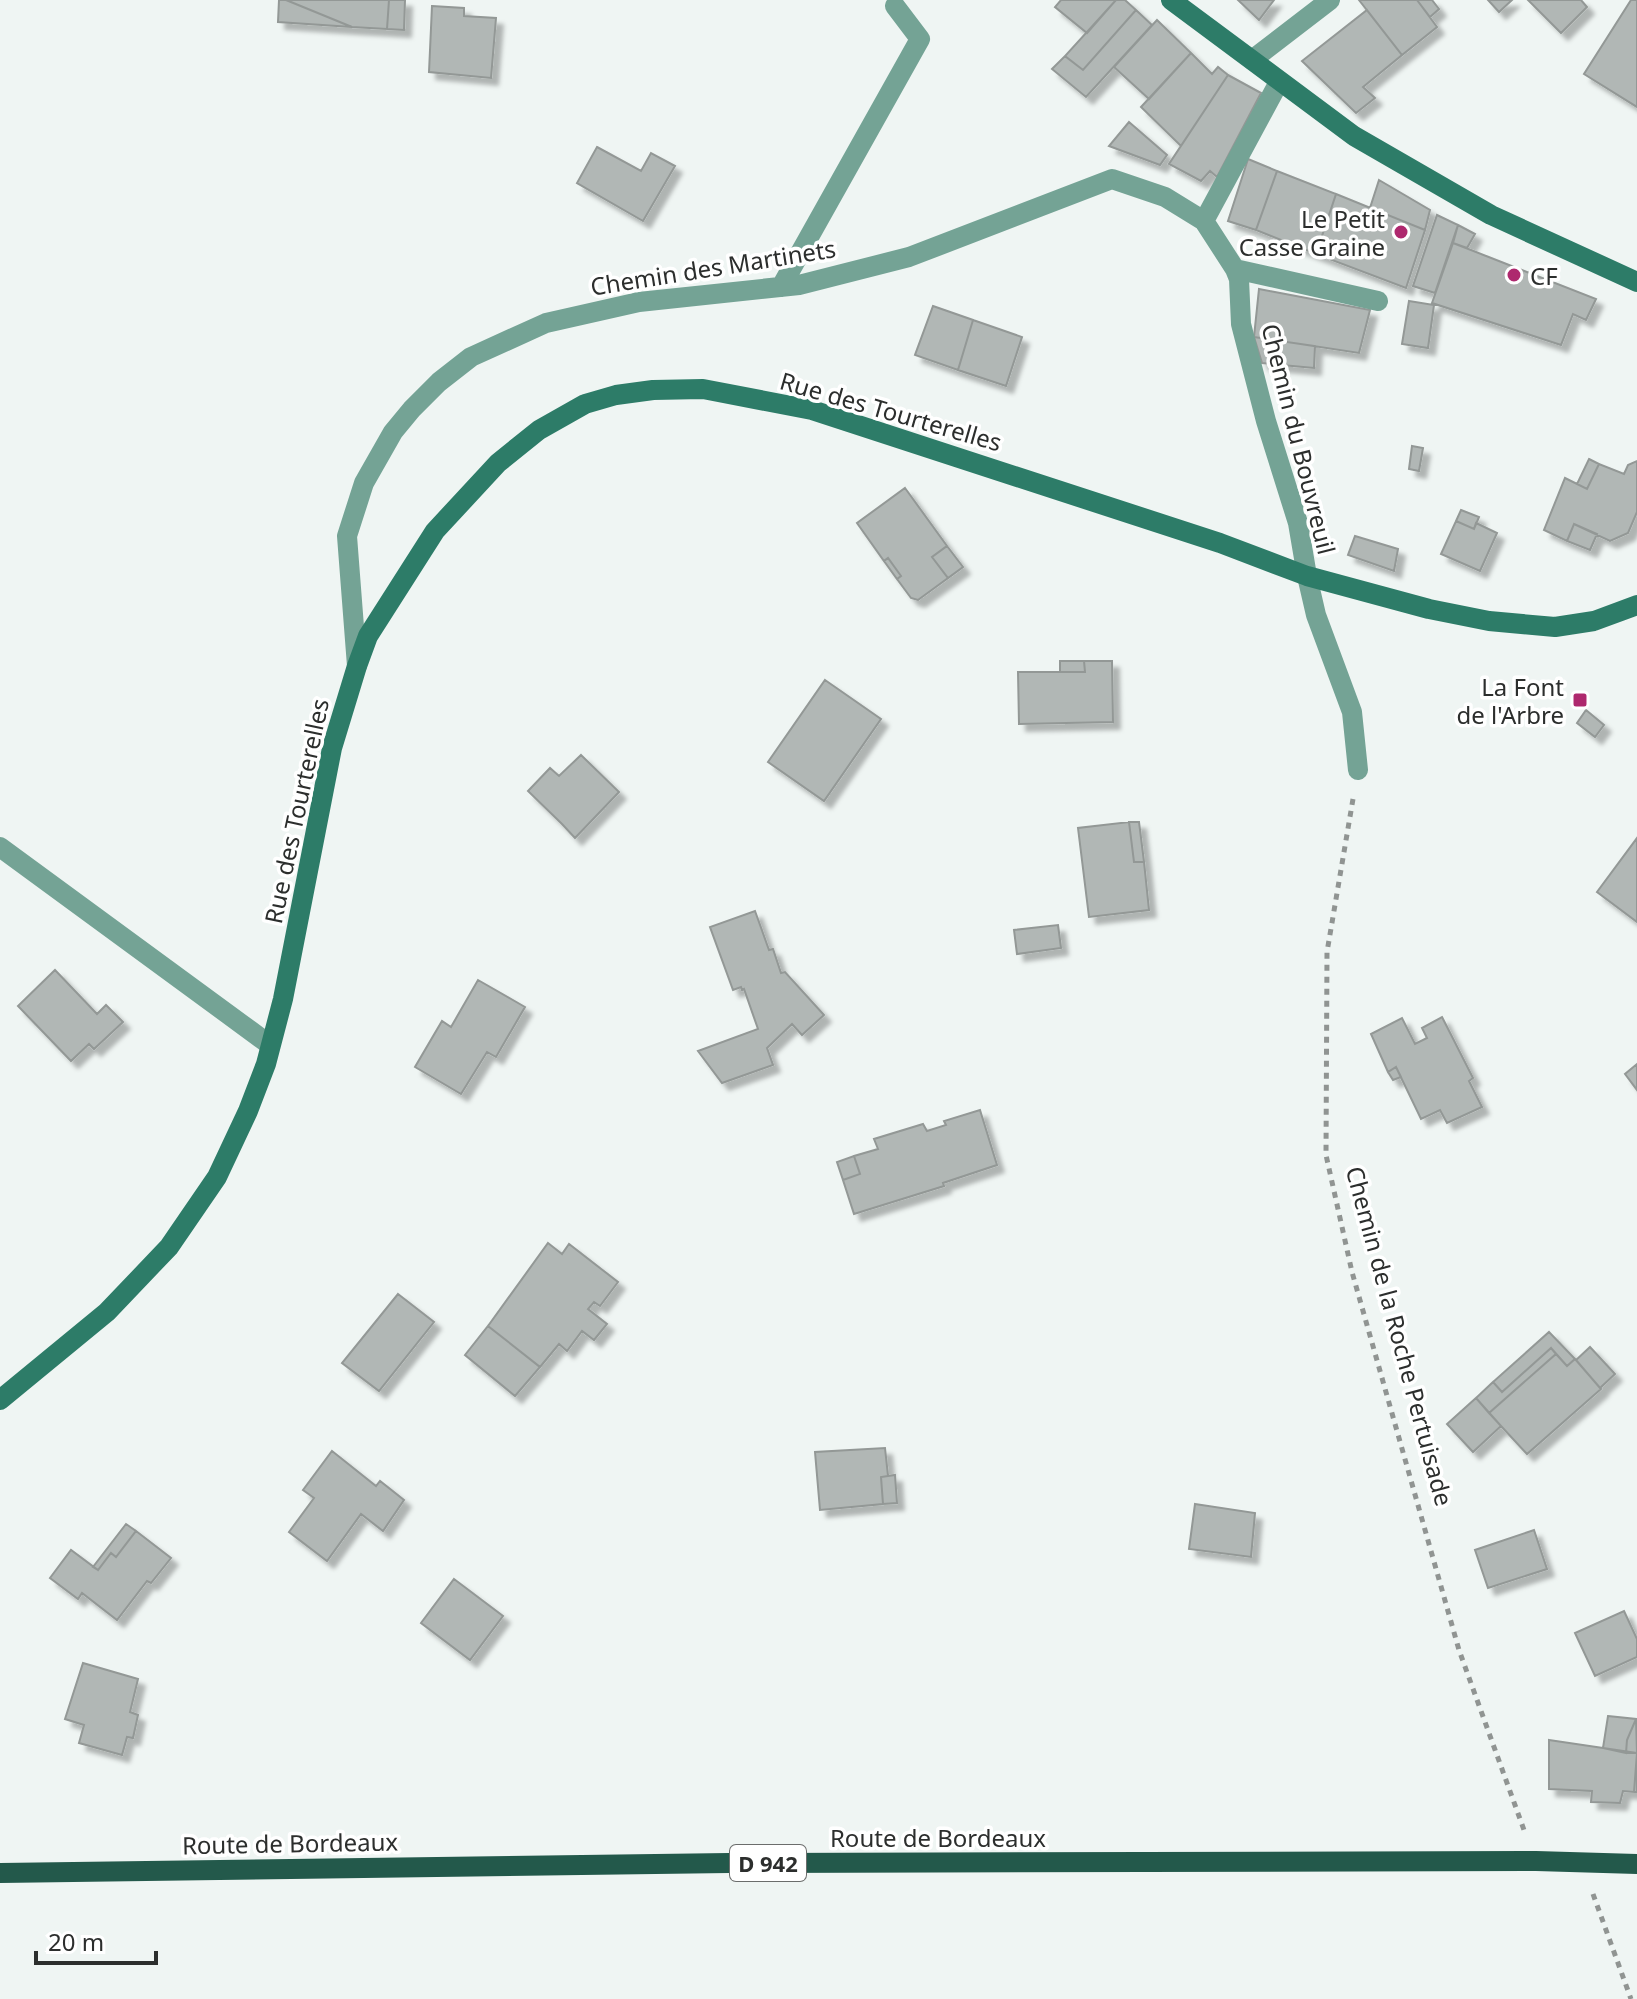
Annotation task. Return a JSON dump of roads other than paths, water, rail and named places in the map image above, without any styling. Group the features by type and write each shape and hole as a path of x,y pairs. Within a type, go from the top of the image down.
{"main road":[{"path":"1171,0 1354,136 1478,207 1637,282"},
{"name":"Rue des Tourterelles","path":"0,1400 107,1312 169,1247 217,1177 266,1064 283,999 332,748 368,636 435,531 498,463 539,430 585,404 616,395 653,390 703,389 812,410 1220,543 1307,576 1474,618 1555,627 1594,621 1637,605"},
{"name":"Route de Bordeaux","path":"0,1873 729,1863 1536,1861 1637,1864"}],"street":[{"path":"1252,60 1330,0"},
{"path":"781,287 920,39 895,6"},
{"path":"1204,221 1279,82"},
{"name":"Chemin des Martinets","path":"357,666 347,536 364,483 393,432 412,409 439,382 471,357 546,323 639,302 799,285 909,257 1112,179 1165,197 1204,221"},
{"name":"Chemin du Bouvreuil","path":"1204,221 1239,279 1241,324 1266,421 1298,523 1307,576"},
{"path":"1235,269 1378,301"},
{"path":"1307,576 1316,615 1352,712 1358,770"},
{"path":"0,847 270,1045"}],"place":[{"name":"Le Petit Casse Graine","path":"1401,232"},
{"name":"CF","path":"1514,275"},
{"name":"La Font de l'Arbre","path":"1580,700"}]}
